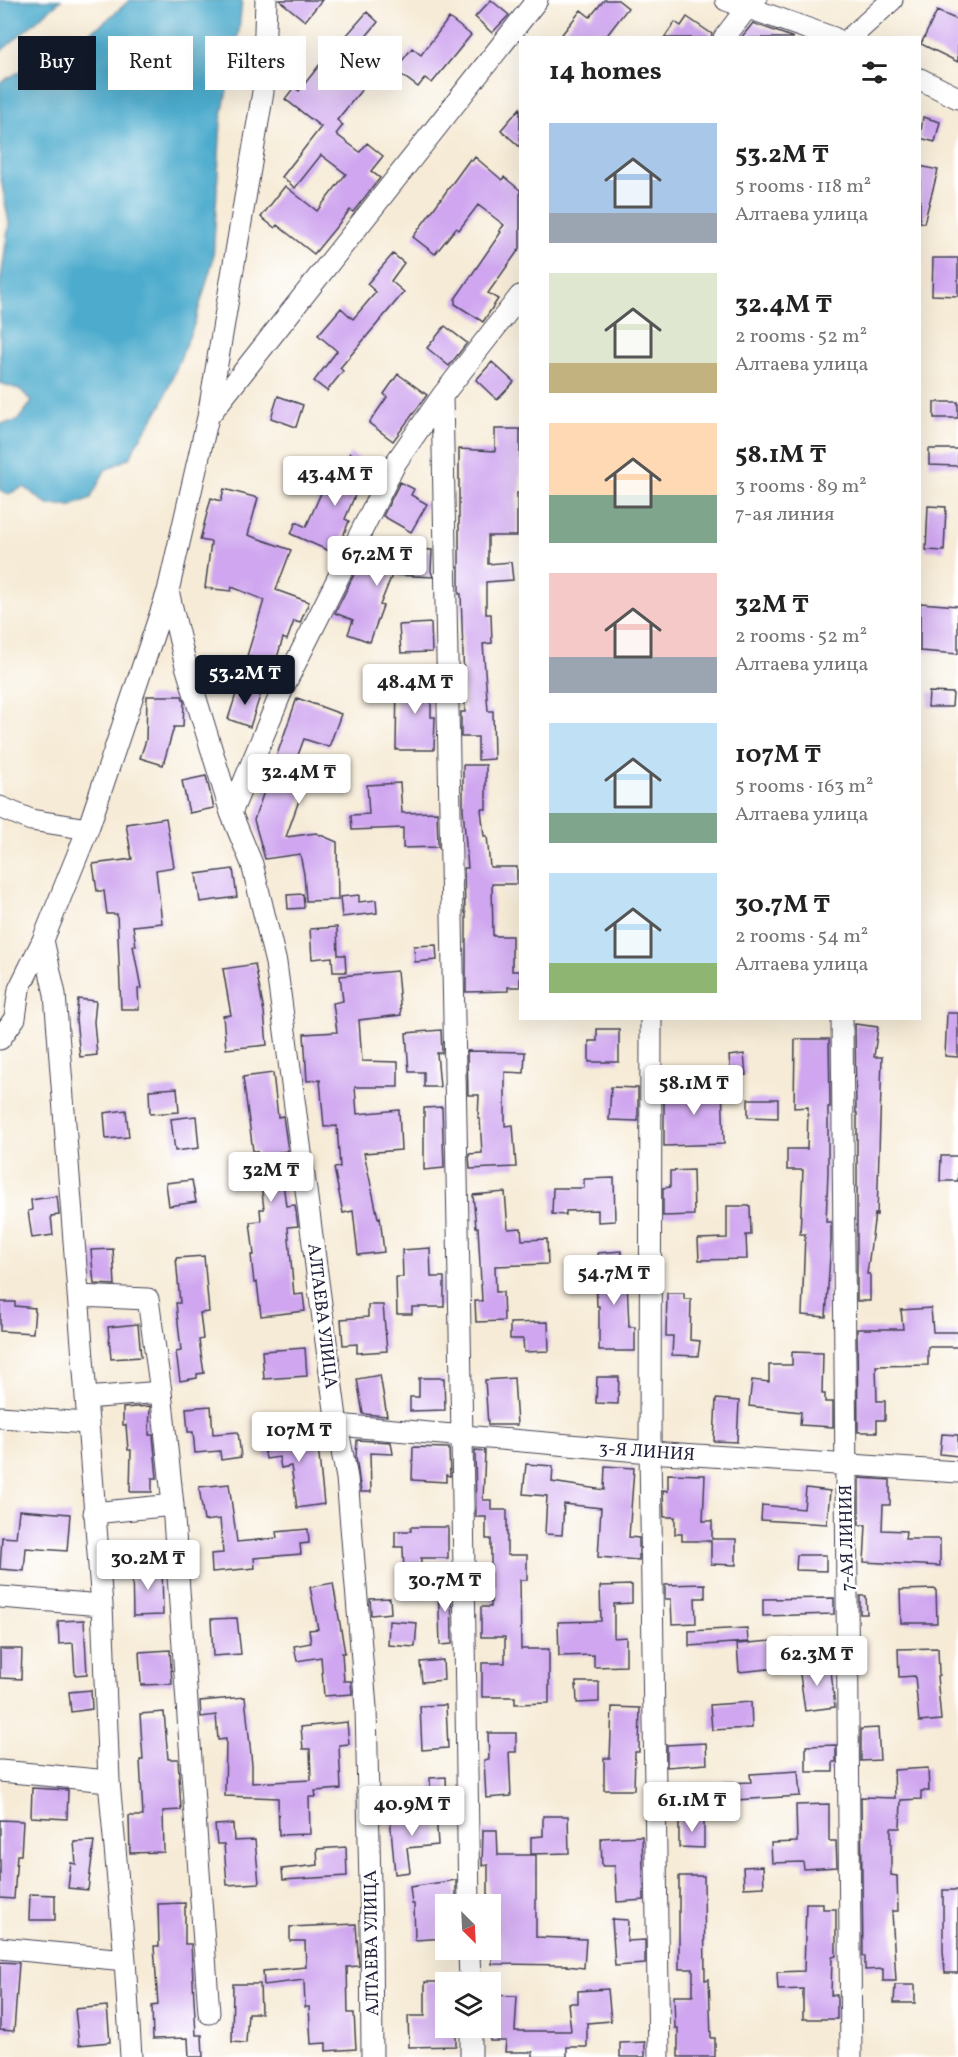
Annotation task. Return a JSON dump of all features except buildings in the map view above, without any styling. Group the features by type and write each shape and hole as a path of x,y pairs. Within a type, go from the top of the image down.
{"street":[{"path":"0,1039 15,1018 19,989 44,940 88,829 168,591 208,417 263,92 266,0"},
{"path":"208,417 537,0"},
{"path":"726,0 752,4 829,36"},
{"path":"852,36 892,0"},
{"path":"726,36 752,4"},
{"path":"921,80 958,98"},
{"path":"231,813 283,688 396,462 442,396 519,297"},
{"path":"442,396 469,1894"},
{"name":"АЛТАЕВА УЛИЦА","path":"168,591 186,666 231,813 252,864 276,963 346,1478 366,1708 372,2057"},
{"path":"0,807 31,820 88,829"},
{"path":"44,940 55,994 102,1605 109,1781 131,2057"},
{"path":"651,1020 650,1452 659,2057"},
{"name":"7-АЯ ЛИНИЯ","path":"842,1020 851,2057"},
{"path":"78,1296 148,1299 173,1505 208,2013"},
{"path":"86,1398 161,1392"},
{"path":"0,1417 87,1423"},
{"name":"3-Я ЛИНИЯ","path":"337,1425 650,1452 958,1472"},
{"path":"94,1513 173,1505"},
{"path":"0,1597 102,1605"},
{"path":"0,1771 109,1781"},
{"path":"0,1948 125,1960"},
{"path":"471,2038 471,2057"}],"water":[{"path":"0,0 61,0 18,36 0,52"},
{"path":"130,0 242,0 238,36 205,36 205,90 227,90 221,120 213,260 195,322 161,406 135,446 131,457 105,470 91,498 71,506 48,505 24,487 8,494 0,490 0,424 17,421 32,402 21,390 0,383 0,285 9,223 0,174 0,82 18,73 18,90 96,90 96,36 84,36 101,25"}]}
